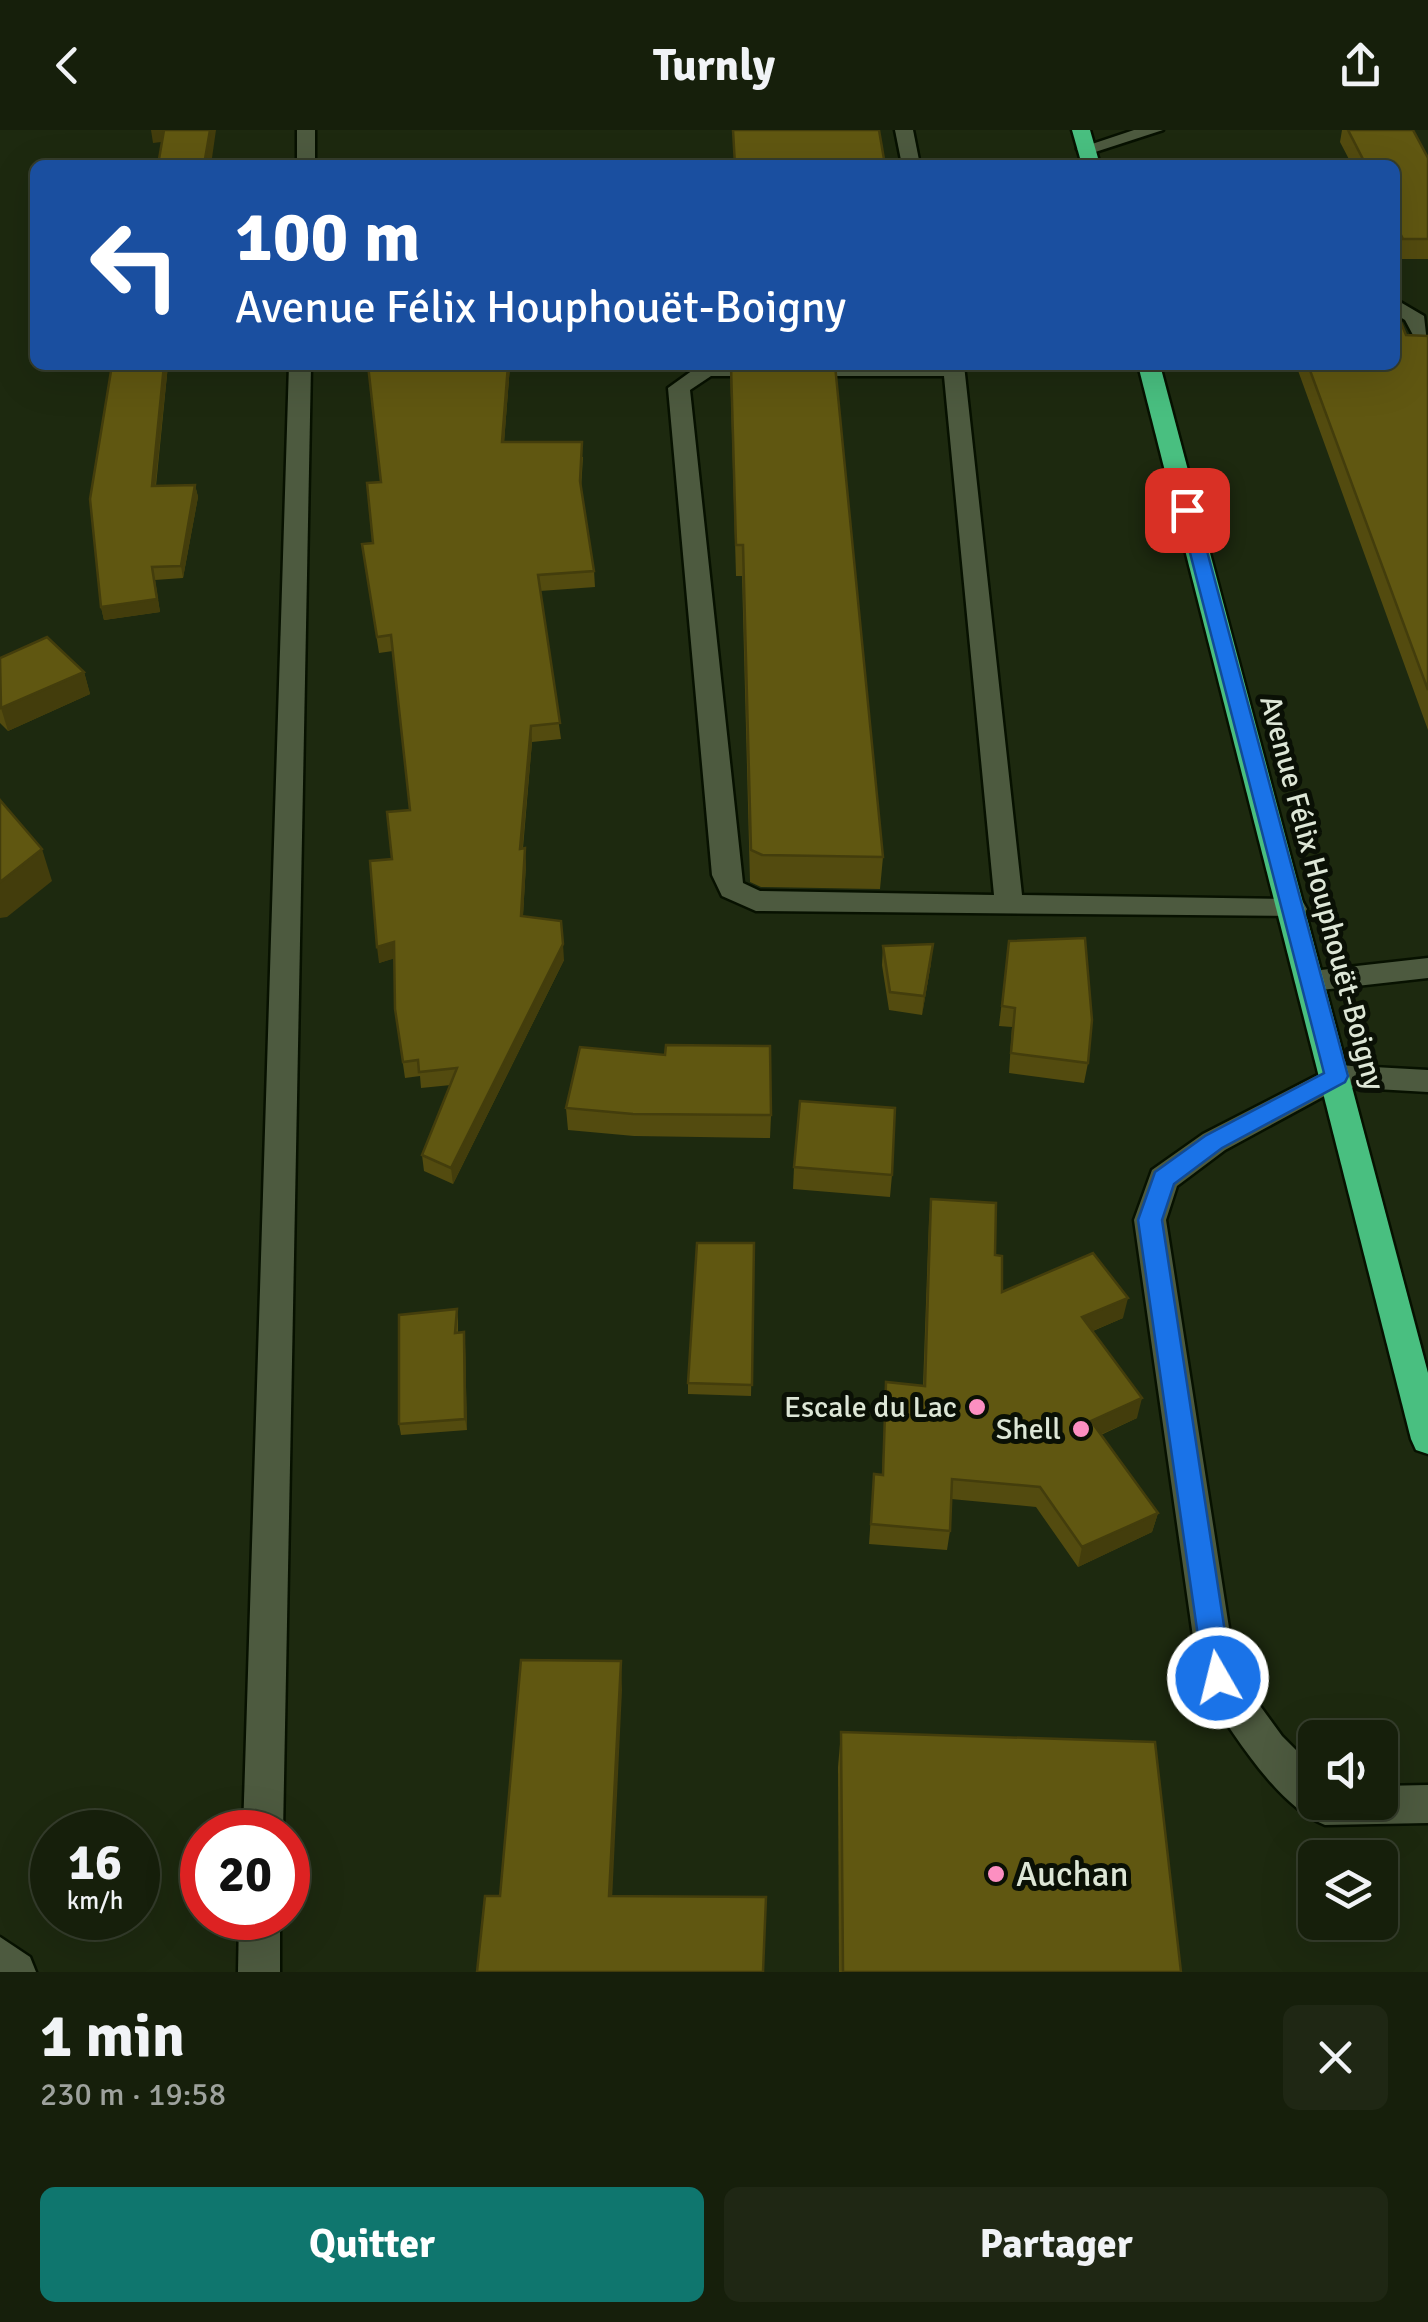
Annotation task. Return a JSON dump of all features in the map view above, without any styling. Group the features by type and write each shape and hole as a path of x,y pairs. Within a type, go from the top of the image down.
{"highway":[{"path":"1081,130 1089,157"},
{"name":"Avenue Félix Houphouët-Boigny","path":"1150,370 1428,1439"}],"street":[{"path":"306,130 306,160"},
{"path":"904,130 911,160"},
{"path":"1089,157 1154,130"},
{"path":"1400,309 1414,316 1428,346"},
{"path":"263,1810 300,370"},
{"path":"706,370 679,388 726,875 732,890 756,902 1293,909"},
{"path":"954,370 1009,904"},
{"path":"1312,981 1428,968"},
{"path":"1298,1779 1268,1749 1218,1678 1150,1220 1164,1179 1214,1142 1336,1076 1428,1081"},
{"path":"1398,1805 1428,1804"},
{"path":"259,1972 260,1940"},
{"path":"0,1958 15,1972"}],"building":[{"path":"164,130 210,130 205,160 159,160"},
{"path":"733,130 879,130 884,160 735,160"},
{"path":"1348,130 1413,130 1428,158 1428,239 1403,239 1400,233 1400,160 1363,160"},
{"path":"1400,320 1406,335 1428,336 1428,690 1310,370 1400,370"},
{"path":"111,370 164,370 152,486 195,485 181,566 152,567 157,599 101,607 90,499"},
{"path":"369,370 508,370 502,442 582,442 580,481 594,571 538,575 560,723 531,726 520,849 525,848 521,916 561,921 563,944 451,1168 422,1155 457,1068 419,1072 418,1060 403,1062 395,1009 394,942 377,947 370,861 392,859 387,812 410,810 391,635 377,637 362,544 373,543 367,483 381,482"},
{"path":"731,370 835,370 883,857 762,855 751,850 743,545 736,545"},
{"path":"47,637 84,672 1,708 0,658"},
{"path":"0,800 42,849 0,882"},
{"path":"1085,938 1092,1020 1088,1063 1011,1053 1015,1008 1002,1006 1009,941"},
{"path":"933,944 924,996 890,992 883,946"},
{"path":"666,1045 770,1046 771,1115 633,1114 566,1108 580,1047 665,1055"},
{"path":"800,1101 895,1108 892,1175 794,1167"},
{"path":"931,1199 996,1203 995,1255 1002,1256 1002,1292 1093,1253 1128,1298 1082,1317 1142,1398 1091,1421 1158,1513 1082,1547 1040,1487 952,1479 950,1531 871,1524 874,1474 883,1475 886,1382 925,1386"},
{"path":"697,1243 754,1243 752,1385 688,1383"},
{"path":"457,1309 455,1333 464,1332 465,1419 399,1424 399,1315"},
{"path":"521,1660 621,1661 609,1896 766,1897 763,1972 477,1972 485,1896 500,1896"},
{"name":"Auchan","path":"841,1732 1155,1742 1181,1972 843,1972"}],"place":[{"name":"Escale du Lac","path":"977,1407"},
{"name":"Shell","path":"1081,1429"},
{"name":"Auchan","path":"996,1874"}],"route":[{"path":"1187,510 1336,1076 1214,1142 1164,1179 1150,1220 1218,1678"}]}
